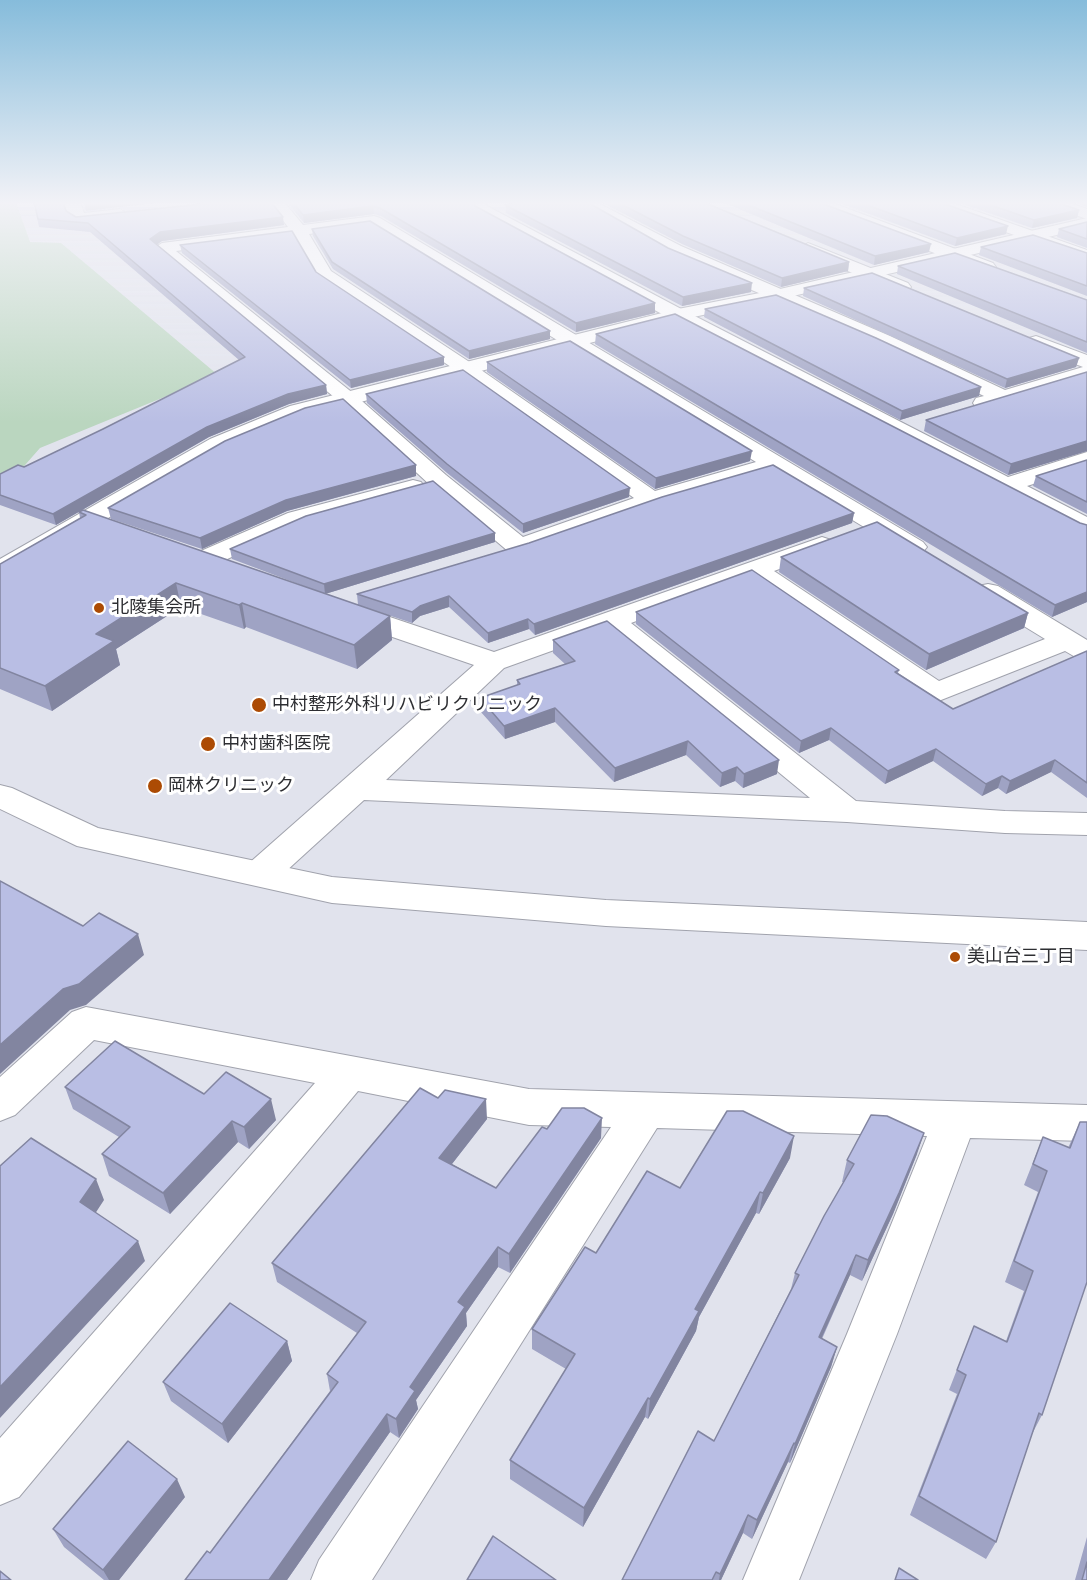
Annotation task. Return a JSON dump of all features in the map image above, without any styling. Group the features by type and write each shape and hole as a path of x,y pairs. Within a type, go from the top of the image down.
{"street":[{"path":"196,276 347,398 438,480 508,550 652,500 776,463"},
{"path":"327,276 467,369 652,500"},
{"path":"466,276 927,555"},
{"path":"606,276 1087,527"},
{"path":"736,276 883,340 1003,397"},
{"path":"0,570 218,444 298,411 678,315 861,276"},
{"path":"873,276 919,294"},
{"path":"1023,336 1087,362"},
{"path":"961,410 1087,372"},
{"path":"899,429 930,419"},
{"path":"1007,485 1087,459"},
{"path":"236,572 192,556 297,518 438,480"},
{"path":"87,521 118,532"},
{"path":"260,874 494,663 877,525"},
{"path":"755,570 936,693 1077,646"},
{"path":"967,579 1077,646"},
{"path":"360,594 326,604 399,632 494,663"},
{"path":"610,620 847,811"},
{"path":"356,789 847,811 1005,822 1087,824"},
{"path":"0,796 89,838 332,890 606,914 1087,936"},
{"path":"0,1102 86,1023 529,1107 1087,1123"},
{"path":"0,1478 349,1073"},
{"path":"339,1580 645,1111"},
{"path":"771,1580 872,1334 956,1119"}],"green space":[{"path":"0,276 100,276 218,375 40,448 18,473 0,475"}],"building":[{"path":"150,276 194,276 326,385 288,394 207,427 53,514 0,495 0,474 18,465 24,467 245,357"},
{"path":"219,276 322,276 444,357 350,380"},
{"path":"353,276 460,276 550,331 469,351"},
{"path":"495,276 604,276 655,303 576,323"},
{"path":"642,276 735,276 752,283 683,297"},
{"path":"860,276 879,276 1079,358 1007,379 804,288"},
{"path":"922,276 1019,276 1087,300 1087,342"},
{"path":"1059,276 1087,276 1087,286"},
{"path":"776,295 981,387 902,411 705,309"},
{"path":"675,314 1087,525 1087,592 1055,605 596,334"},
{"path":"570,341 752,451 656,478 487,362"},
{"path":"463,370 630,488 523,524 447,464 366,394"},
{"path":"1087,372 1087,441 1011,464 926,420"},
{"path":"343,399 416,465 286,500 200,538 108,508 225,441 305,408"},
{"path":"1087,460 1087,502 1036,476"},
{"path":"773,465 854,513 534,624 528,619 488,633 449,596 420,606 412,612 357,594 529,543 662,497"},
{"path":"433,481 495,533 324,584 230,549 306,516"},
{"path":"83,510 390,616 354,645 242,603 239,605 176,583 96,634 114,641 45,686 0,668 0,564 86,515 79,512"},
{"path":"877,522 1028,613 929,654 781,557"},
{"path":"752,570 899,670 895,672 953,709 1087,651 1087,783 1055,760 1010,781 1002,776 986,784 936,749 888,771 831,728 801,741 636,612"},
{"path":"607,621 779,760 744,774 737,767 722,773 688,741 615,768 555,708 504,726 480,698 520,684 517,680 575,661 553,640"},
{"path":"0,881 83,926 99,913 138,934 79,984 63,989 0,1045"},
{"path":"115,1041 204,1094 226,1072 271,1099 244,1127 232,1121 163,1193 102,1154 130,1127 65,1087"},
{"path":"420,1088 438,1098 445,1090 486,1099 439,1158 496,1188 542,1127 547,1129 562,1108 584,1108 602,1118 509,1254 498,1247 458,1302 465,1307 410,1387 415,1391 396,1419 387,1414 269,1580 185,1580 207,1551 210,1553 338,1382 327,1374 366,1322 272,1263"},
{"path":"727,1111 743,1111 794,1136 695,1309 699,1311 650,1399 648,1398 584,1508 510,1460 575,1354 532,1329 585,1247 596,1253 647,1171 680,1188"},
{"path":"871,1115 887,1116 924,1133 868,1260 856,1255 819,1337 837,1347 795,1444 757,1520 748,1515 720,1574 716,1572 712,1580 622,1580 698,1431 714,1441 799,1275 795,1273 854,1164 847,1160"},
{"path":"1080,1122 1087,1122 1087,1282 1042,1415 1039,1413 996,1542 919,1496 966,1375 957,1370 974,1326 1007,1342 1033,1271 1014,1261 1047,1171 1033,1164 1043,1137 1070,1148"},
{"path":"31,1138 96,1179 80,1202 138,1241 0,1387 0,1166"},
{"path":"230,1303 287,1341 222,1424 163,1382"},
{"path":"128,1441 177,1479 103,1570 53,1529"},
{"path":"493,1536 556,1580 467,1580"},
{"path":"1087,1562 1087,1580 1082,1580"},
{"path":"899,1568 918,1580 895,1580"},
{"path":"0,1571 11,1580 0,1580"}],"place":[{"name":"北陵集会所","path":"99,608"},
{"name":"中村整形外科リハビリクリニック","path":"259,705"},
{"name":"中村歯科医院","path":"208,744"},
{"name":"岡林クリニック","path":"155,786"},
{"name":"美山台三丁目","path":"955,957"}]}
